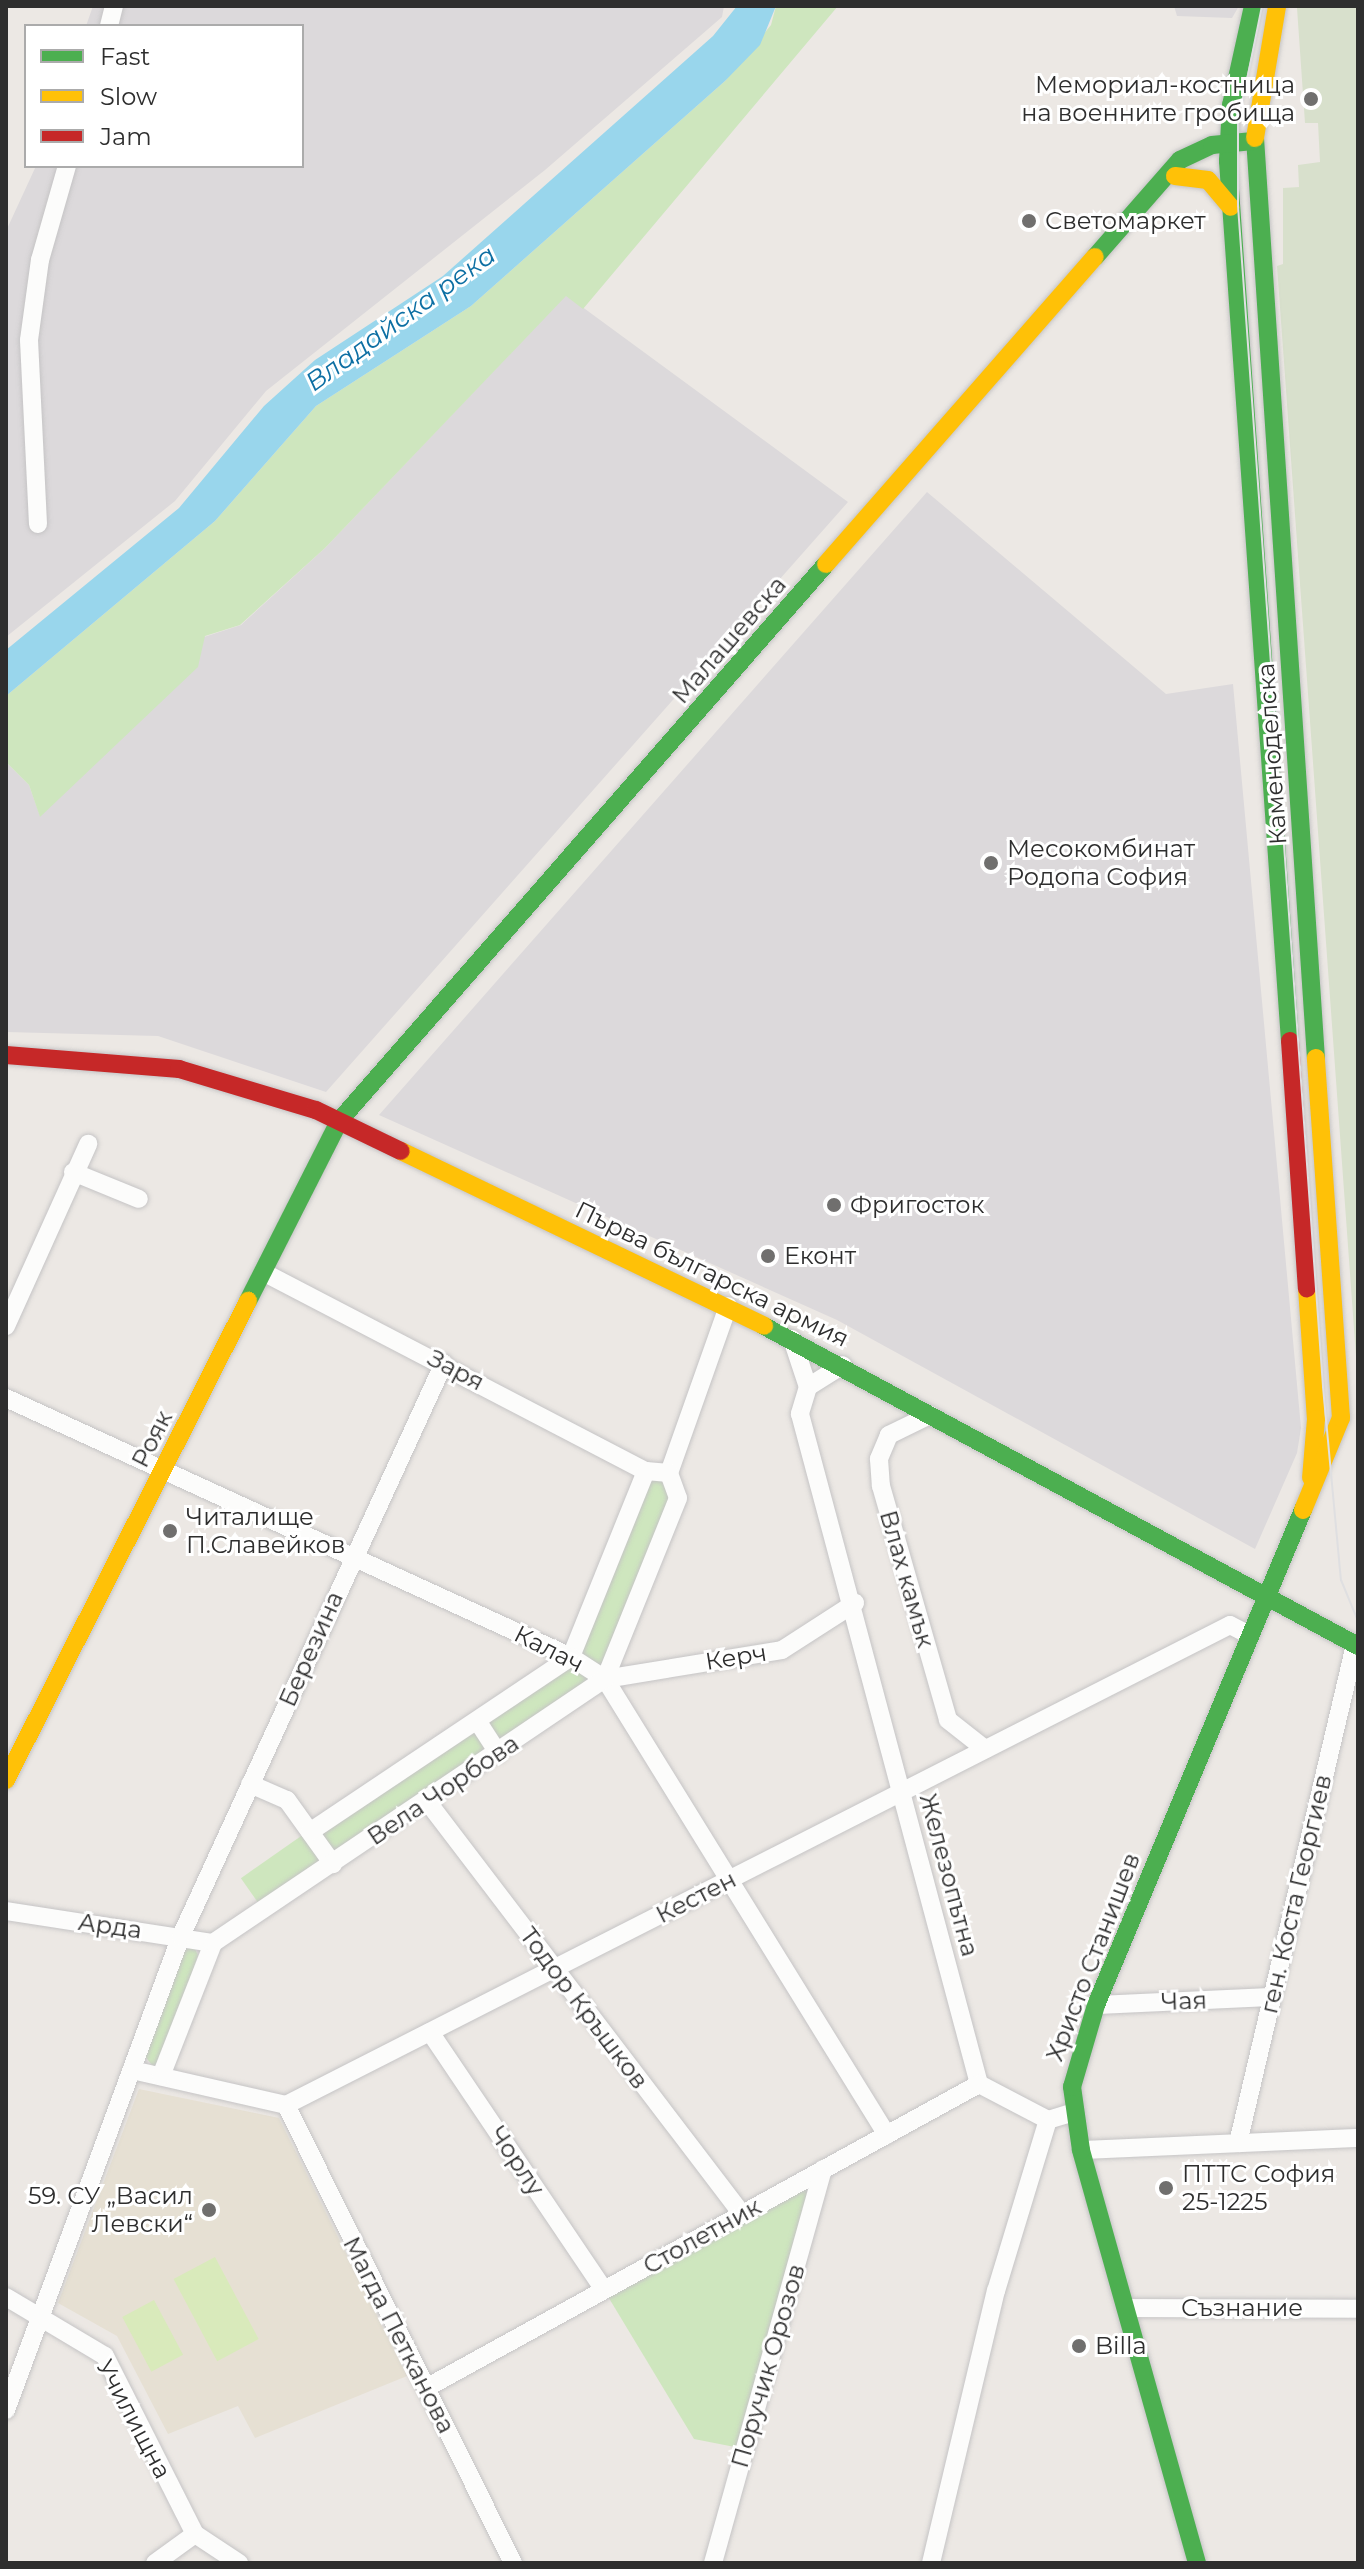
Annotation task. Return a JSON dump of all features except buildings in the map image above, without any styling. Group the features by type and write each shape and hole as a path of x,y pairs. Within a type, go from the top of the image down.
{"street":[{"name":"Каменоделска","path":"1253,6 1235,85 1228,152 1316,1419 1309,1494"},
{"name":"Каменоделска","path":"1263,1593 1341,1418 1254,149 1277,6"},
{"path":"1191,151 1235,85"},
{"name":"Малашевска","path":"340,1120 1191,151 1254,149"},
{"name":"Малашевска","path":"1154,192 1175,176 1228,152"},
{"path":"38,524 29,340 40,260 66,168"},
{"path":"1175,176 1208,180 1231,207"},
{"name":"Първа българска армия","path":"6,1055 179,1069 340,1120 728,1306 843,1365 1357,1646"},
{"name":"Рояк","path":"6,1780 340,1120"},
{"path":"6,1326 88,1144"},
{"path":"73,1172 139,1199"},
{"name":"Заря","path":"263,1272 444,1363 646,1471"},
{"path":"6,1280 24,1289"},
{"path":"605,1679 678,1498 669,1473 728,1306"},
{"path":"792,1339 808,1387 800,1414 855,1603"},
{"name":"Березина","path":"181,1936 444,1363"},
{"path":"808,1387 843,1365"},
{"name":"Калач","path":"6,1398 571,1657 605,1679 887,2135"},
{"name":"Влах камък","path":"930,1415 889,1435 879,1459 881,1486 948,1720 985,1749"},
{"path":"571,1657 646,1471 669,1473"},
{"name":"Христо Станишев","path":"1074,2112 1074,2074 1096,2005 1263,1593"},
{"name":"Керч","path":"605,1679 782,1650 855,1603"},
{"name":"Железопътна","path":"855,1603 979,2084"},
{"name":"Кестен","path":"286,2105 1230,1625 1246,1633"},
{"name":"ген. Коста Георгиев","path":"1238,2143 1357,1646"},
{"name":"Вела Чорбова","path":"310,1832 571,1657"},
{"name":"Вела Чорбова","path":"213,1943 605,1679"},
{"path":"478,1722 498,1753"},
{"path":"250,1784 287,1800 333,1864"},
{"name":"Тодор Кръшков","path":"427,1801 742,2214"},
{"name":"Арда","path":"6,1911 213,1943"},
{"path":"6,2410 181,1936"},
{"path":"161,2076 213,1943"},
{"name":"Чая","path":"1096,2005 1272,1997"},
{"name":"Чорлу","path":"430,2032 604,2290"},
{"path":"132,2070 286,2105"},
{"path":"979,2084 1048,2120 1074,2112 1081,2150 1197,2563"},
{"name":"Столетник","path":"426,2388 979,2084"},
{"name":"Магда Петканова","path":"286,2105 513,2563"},
{"path":"931,2563 996,2291 1048,2120"},
{"path":"1081,2150 1358,2138"},
{"name":"Поручик Орозов","path":"713,2563 823,2169"},
{"name":"Училищна","path":"6,2297 105,2356 195,2534 239,2563"},
{"name":"Съзнание","path":"1126,2308 1358,2309"},
{"path":"155,2563 195,2534"},
{"path":"916,2563 938,2563"}],"shaded area":[{"path":"93,6 724,6 722,17 545,170 266,391 175,501 6,637 6,231 35,168 304,168 304,24 87,24"},
{"path":"1174,6 1239,6 1232,18 1177,16"},
{"path":"566,295 848,502 326,1092 158,1036 6,1032 6,762 29,785 40,816 204,637 241,625 325,548"},
{"path":"927,492 1166,694 1233,684 1301,1428 1297,1453 1255,1549 837,1320 379,1115"},
{"name":"59. СУ „Васил Левски“","path":"139,2089 279,2118 407,2376 255,2438 238,2406 168,2434 117,2336 58,2303"}],"green space":[{"path":"776,6 838,6 583,309 566,296 325,548 240,625 205,636 198,667 40,817 29,785 6,762 6,696 215,521 316,406 471,306 725,81 771,25"},
{"path":"1358,6 1358,1384 1277,266 1283,264 1283,188 1299,187 1298,165 1320,162 1318,123 1305,123 1297,8"},
{"path":"646,1471 678,1486 605,1679 333,1864 310,1832 571,1657"},
{"path":"304,1834 323,1861 260,1905 241,1878"},
{"path":"194,1947 198,1955 180,2011 155,2069 144,2055 184,1949"},
{"path":"823,2169 745,2449 694,2439 604,2290"},
{"path":"215,2257 259,2339 217,2361 174,2279"},
{"path":"154,2300 183,2355 151,2372 122,2317"}],"water":[{"name":"Владайска река","path":"737,6 776,6 760,45 725,81 471,306 316,406 215,521 6,696 6,650 179,508 264,406 315,360 443,276 713,36"}],"tram line":[{"path":"1262,6 1238,124 1238,206 1323,1387 1341,1580 1358,1621"}],"traffic: fast":[{"path":"1253,6 1231,105 1228,161 1290,1041"},
{"path":"1255,138 1316,1058"},
{"path":"1095,257 1180,160 1212,145 1253,141"},
{"path":"248,1301 340,1120 826,564"},
{"path":"764,1326 1358,1646"},
{"path":"1197,2563 1081,2150 1072,2087 1096,2005 1303,1510"}],"traffic: slow":[{"path":"1255,138 1277,6"},
{"path":"1175,176 1208,180 1231,207"},
{"path":"826,564 1095,257"},
{"path":"1303,1510 1341,1418 1316,1058"},
{"path":"401,1151 764,1326"},
{"path":"1307,1288 1316,1419 1311,1478"},
{"path":"6,1780 248,1301"}],"traffic: jam":[{"path":"1290,1041 1307,1288"},
{"path":"6,1055 179,1069 316,1110 401,1151"}],"place":[{"name":"Мемориал-костница на военните гробища","path":"1311,99"},
{"name":"Светомаркет","path":"1029,221"},
{"name":"Месокомбинат Родопа София","path":"991,863"},
{"name":"Фригосток","path":"834,1205"},
{"name":"Еконт","path":"768,1256"},
{"name":"Читалище П.Славейков","path":"170,1531"},
{"name":"ПТТС София 25-1225","path":"1166,2188"},
{"name":"59. СУ „Васил Левски“","path":"209,2210"},
{"name":"Billa","path":"1079,2346"}]}
